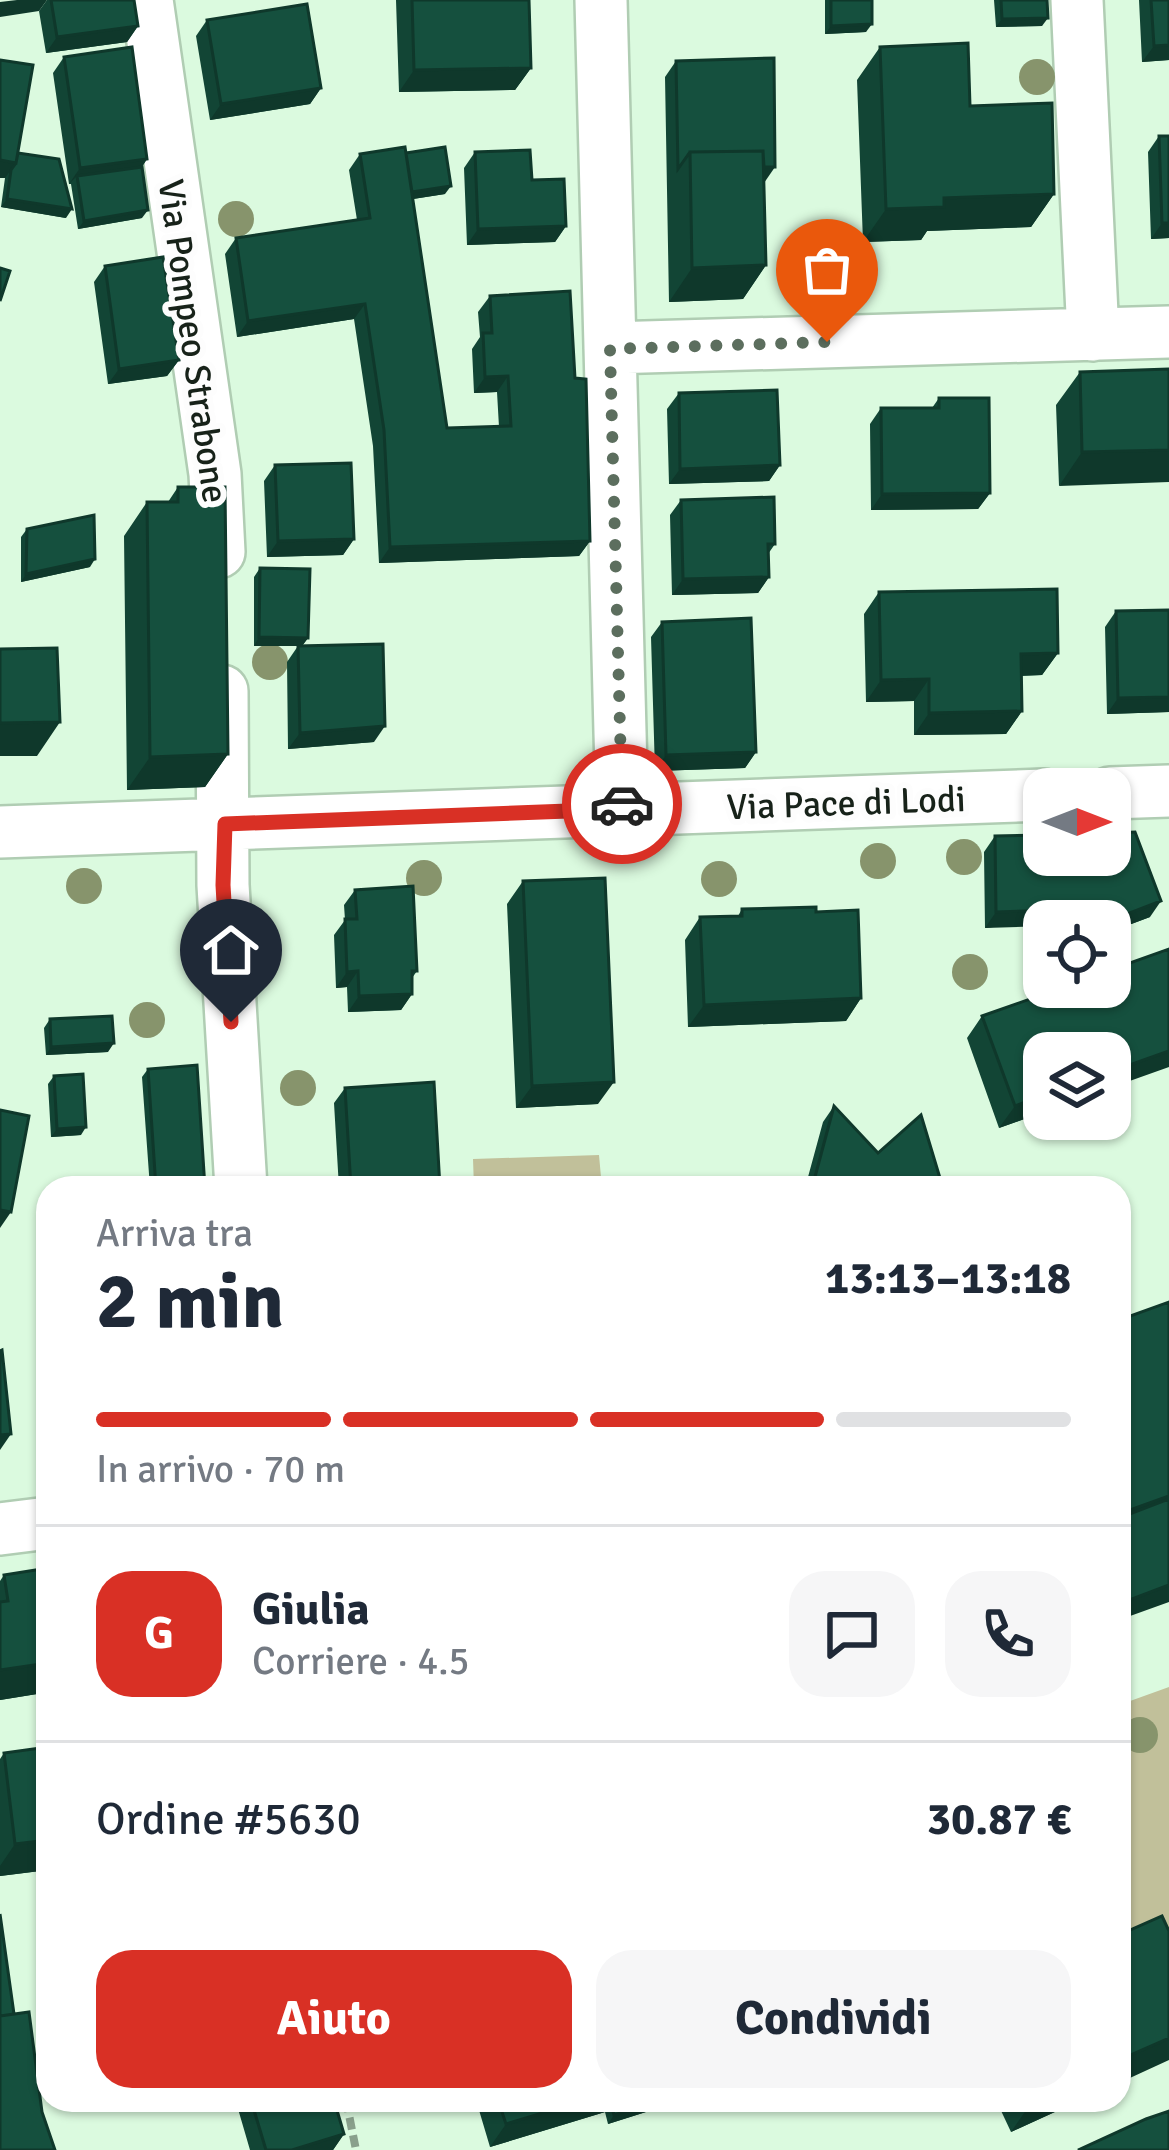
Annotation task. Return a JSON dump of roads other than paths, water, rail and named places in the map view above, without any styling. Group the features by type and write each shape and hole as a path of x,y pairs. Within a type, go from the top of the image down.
{"street":[{"name":"Via Pompeo Strabone","path":"147,0 215,474 223,885 241,1176"},
{"path":"601,0 622,809"},
{"path":"1077,0 1093,334"},
{"path":"610,349 1169,332"},
{"path":"1131,794 1168,795"},
{"name":"Via Pace di Lodi","path":"0,832 1023,796"},
{"path":"0,1529 36,1524"}]}
